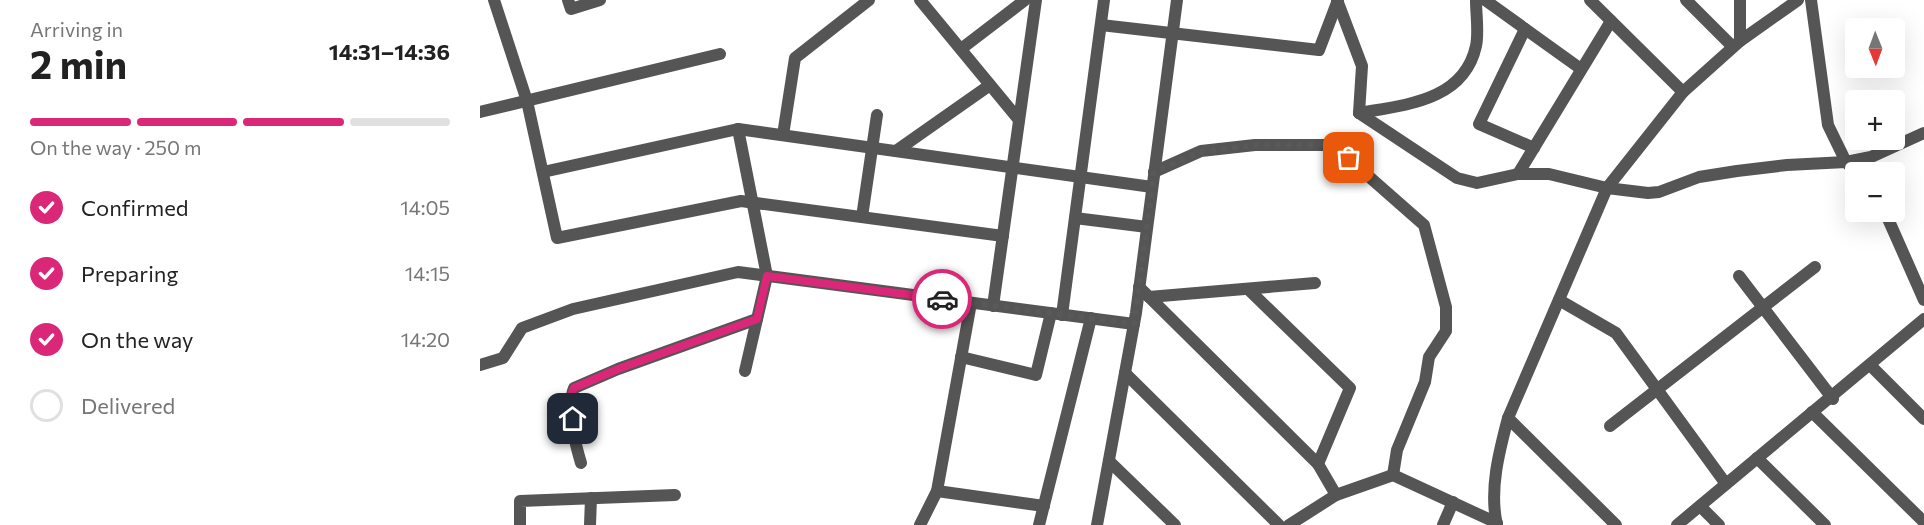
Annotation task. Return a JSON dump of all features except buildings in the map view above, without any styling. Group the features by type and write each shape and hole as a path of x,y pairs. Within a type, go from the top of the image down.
{"street":[{"path":"494,0 527,101 557,238 741,201 1003,236"},
{"path":"568,0 571,9 600,0"},
{"path":"783,135 795,58 869,0"},
{"path":"921,0 1019,120"},
{"path":"961,49 1025,0"},
{"path":"993,306 1036,0"},
{"path":"961,357 1036,375 1056,314 1075,218 1104,0"},
{"path":"1097,525 1134,324 1177,0"},
{"path":"1101,25 1319,50 1338,0"},
{"path":"1338,0 1362,66 1359,113"},
{"path":"1359,113 1419,102 1439,95 1457,81 1472,59 1477,44 1476,0"},
{"path":"1485,0 1581,69"},
{"path":"1590,0 1683,92"},
{"path":"1686,0 1736,44"},
{"path":"1736,44 1740,0"},
{"path":"1497,524 1493,507 1499,450 1508,418 1607,188 1683,92 1736,44 1798,0"},
{"path":"1811,0 1827,118 1846,162 1871,157 1924,133"},
{"path":"1518,174 1611,21"},
{"path":"1525,29 1479,124 1534,148"},
{"path":"480,112 720,54"},
{"path":"896,151 990,85"},
{"path":"1359,113 1457,178 1477,183 1518,174 1549,174 1607,188 1648,193 1659,192 1685,181 1737,171 1787,165 1845,162"},
{"path":"862,217 877,115"},
{"path":"543,172 738,129 1152,187"},
{"path":"738,129 767,276 745,371"},
{"path":"1154,172 1201,152 1255,145 1333,145 1424,225 1446,307 1446,332 1429,357 1425,382 1397,450 1393,475"},
{"path":"1075,218 1147,228"},
{"path":"1889,222 1924,300"},
{"path":"1610,426 1815,267"},
{"path":"480,365 503,358 522,328 573,309 738,272 1134,324"},
{"path":"1739,276 1832,398"},
{"path":"1149,297 1315,284"},
{"path":"1139,287 1318,464 1336,495"},
{"path":"1248,289 1350,388 1318,464"},
{"path":"1558,300 1616,333 1726,484"},
{"path":"920,525 937,491 971,303"},
{"path":"1040,525 1091,318"},
{"path":"581,463 575,441 570,397 574,388 618,369 757,319"},
{"path":"1677,525 1924,319"},
{"path":"1870,365 1924,419"},
{"path":"1125,373 1279,525"},
{"path":"1812,412 1924,522"},
{"path":"1508,418 1616,525"},
{"path":"1758,458 1825,525"},
{"path":"1109,461 1175,525"},
{"path":"1289,525 1336,495 1393,475 1497,524"},
{"path":"937,491 1044,506"},
{"path":"520,525 520,501 675,495"},
{"path":"590,525 591,498"},
{"path":"1443,525 1453,502"},
{"path":"1700,506 1719,525"}],"way so far":[{"path":"942,299 1134,324 1154,172 1201,152 1255,145 1333,145 1349,158"}],"route":[{"path":"573,419 570,397 574,388 618,369 757,319 767,276 942,299"}]}
